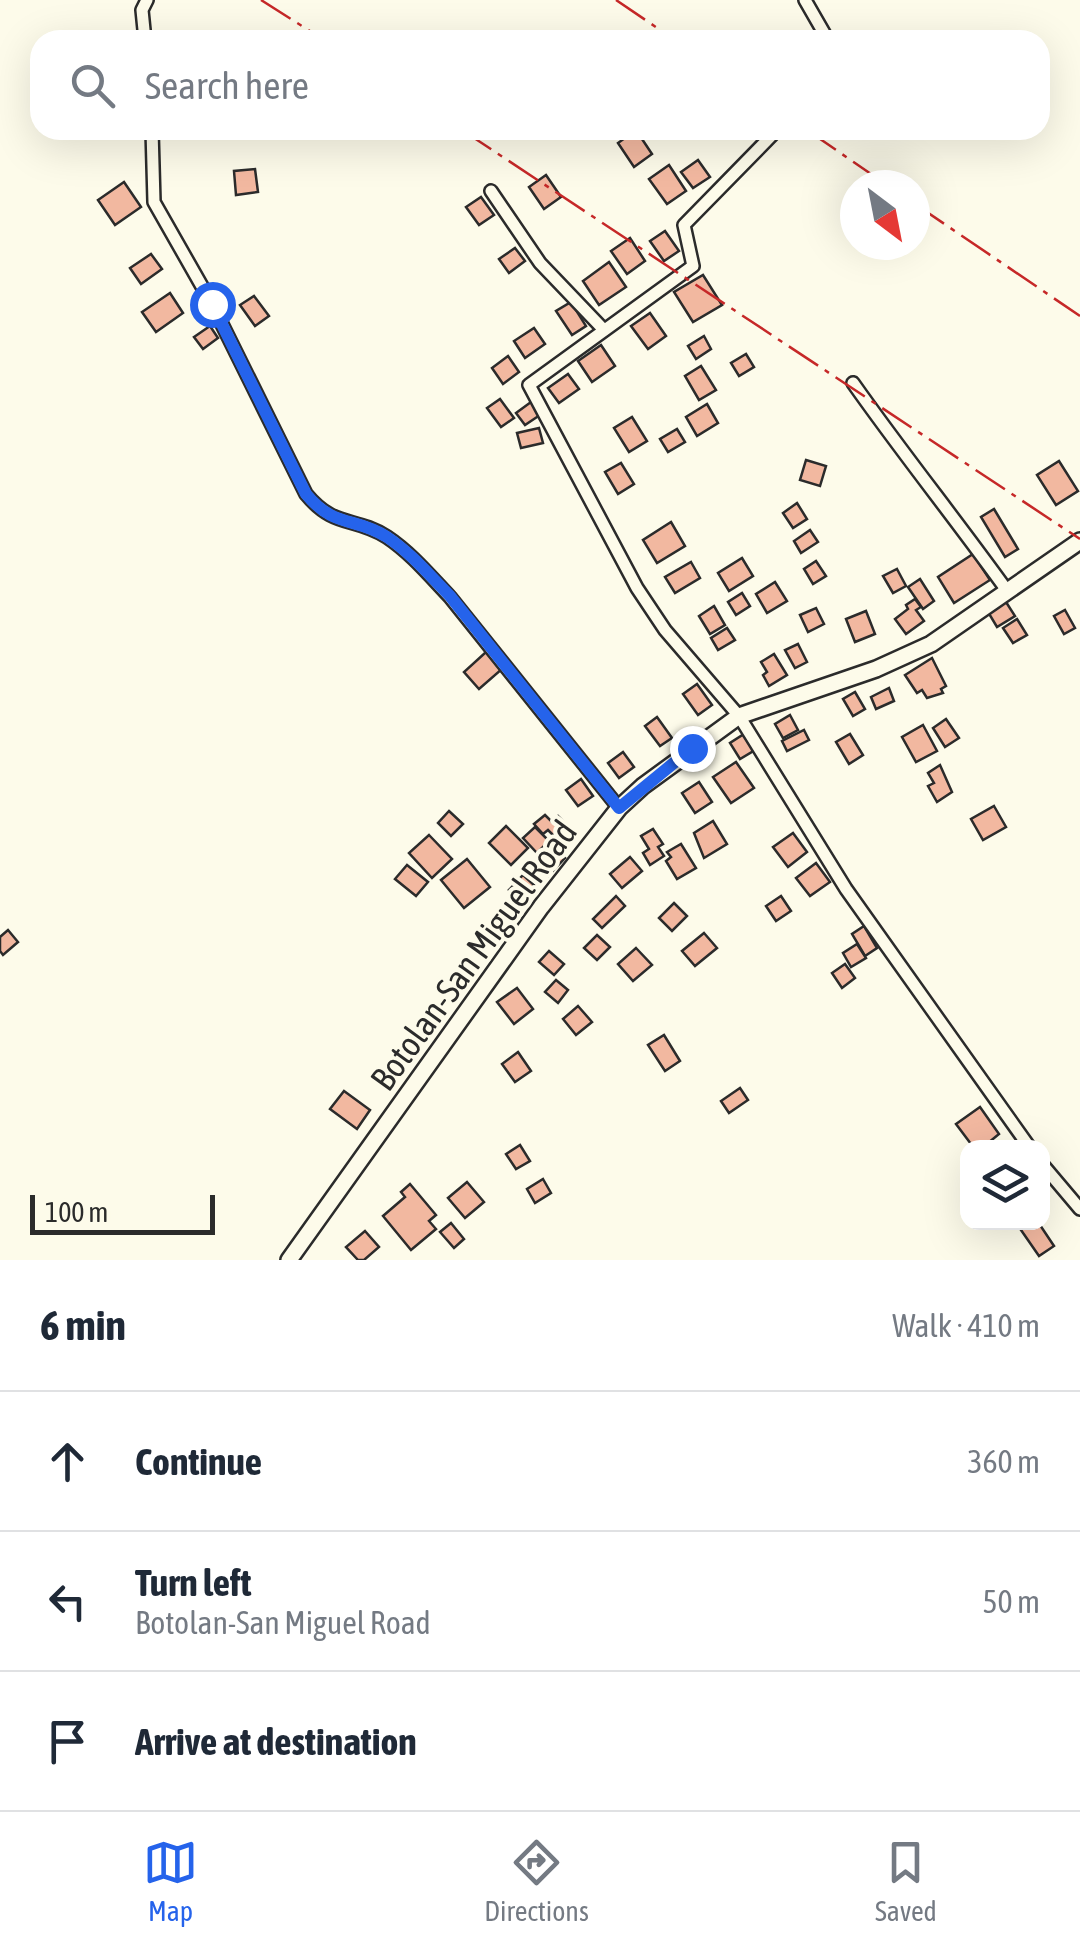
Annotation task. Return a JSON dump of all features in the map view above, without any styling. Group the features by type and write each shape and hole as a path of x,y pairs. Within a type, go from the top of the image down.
{"main road":[{"name":"Botolan-San Miguel Road","path":"289,1260 541,908 619,808 738,716 906,657 1080,541"}],"street":[{"path":"143,30 142,10 147,0"},
{"path":"805,0 822,30"},
{"path":"152,140 154,202 212,304 306,494 320,511 338,522 365,526 388,538 450,596 619,808"},
{"path":"767,140 684,225 693,266 529,385 637,588 665,630 738,716 846,890 1024,1140"},
{"path":"491,191 540,264 604,330"},
{"path":"853,383 913,470 965,531 1008,592"},
{"path":"1050,1173 1080,1209"}],"building":[{"path":"643,140 652,154 634,167 618,143"},
{"path":"698,160 710,177 693,188 681,172"},
{"path":"669,165 686,191 667,204 649,179"},
{"path":"255,169 258,192 236,195 234,171"},
{"path":"546,175 561,197 544,209 529,187"},
{"path":"124,182 141,207 115,225 98,200"},
{"path":"481,197 494,215 479,225 466,207"},
{"path":"665,231 679,251 664,261 650,241"},
{"path":"630,238 645,261 627,274 611,251"},
{"path":"515,248 525,261 509,273 499,259"},
{"path":"151,254 162,269 141,284 130,268"},
{"path":"609,262 626,287 599,305 583,281"},
{"path":"703,275 722,305 693,322 674,292"},
{"path":"170,293 183,313 156,332 142,312"},
{"path":"254,296 269,316 255,326 240,305"},
{"path":"571,302 586,326 572,335 556,311"},
{"path":"650,313 666,336 648,349 631,326"},
{"path":"210,326 218,338 203,349 194,337"},
{"path":"534,328 545,344 525,358 514,341"},
{"path":"704,336 711,349 696,359 688,346"},
{"path":"601,345 615,366 592,382 578,361"},
{"path":"746,354 754,367 739,376 731,363"},
{"path":"508,356 519,372 503,384 492,368"},
{"path":"701,366 716,390 699,400 685,376"},
{"path":"568,374 579,389 559,403 548,388"},
{"path":"500,399 514,418 501,427 487,408"},
{"path":"531,402 540,415 525,425 516,413"},
{"path":"707,404 718,423 697,436 686,417"},
{"path":"632,417 647,441 629,452 614,428"},
{"path":"539,428 543,443 521,448 517,433"},
{"path":"677,429 685,442 668,452 660,439"},
{"path":"806,460 826,466 820,486 800,480"},
{"path":"1059,461 1078,491 1056,505 1037,475"},
{"path":"621,463 634,484 618,494 605,472"},
{"path":"797,503 807,519 793,528 783,513"},
{"path":"994,509 1018,549 1005,557 981,517"},
{"path":"671,522 685,546 657,563 643,540"},
{"path":"810,530 818,542 801,553 794,541"},
{"path":"973,554 990,580 954,603 938,577"},
{"path":"742,558 753,576 729,591 718,573"},
{"path":"816,561 826,576 813,584 804,569"},
{"path":"691,562 700,578 675,593 665,577"},
{"path":"897,569 906,586 893,593 883,576"},
{"path":"920,579 934,601 923,609 908,587"},
{"path":"775,582 787,601 767,613 756,594"},
{"path":"742,593 750,606 736,615 728,602"},
{"path":"915,599 921,607 916,610 924,621 906,634 895,619"},
{"path":"1006,602 1015,616 997,627 988,612"},
{"path":"714,606 725,625 710,634 699,616"},
{"path":"816,608 824,624 808,632 800,615"},
{"path":"1065,610 1075,628 1064,634 1054,616"},
{"path":"866,611 875,634 855,642 846,619"},
{"path":"1017,619 1027,635 1013,643 1003,628"},
{"path":"727,628 735,640 718,650 711,638"},
{"path":"798,644 807,662 795,668 785,650"},
{"path":"486,652 502,669 479,689 464,672"},
{"path":"774,654 787,675 769,686 761,662"},
{"path":"932,658 946,686 941,689 943,693 927,698 922,690 917,693 905,675"},
{"path":"697,684 712,705 698,715 683,694"},
{"path":"889,688 894,701 876,709 871,697"},
{"path":"855,692 865,709 853,716 843,699"},
{"path":"790,715 798,730 783,738 775,724"},
{"path":"657,717 672,738 660,746 645,726"},
{"path":"946,719 959,738 945,747 933,728"},
{"path":"923,725 937,751 916,762 902,737"},
{"path":"804,730 809,740 787,751 782,741"},
{"path":"744,734 755,750 740,759 730,743"},
{"path":"850,734 863,755 849,764 836,742"},
{"path":"623,752 634,767 619,778 608,763"},
{"path":"736,762 754,788 731,803 713,777"},
{"path":"940,765 952,792 937,802 928,786 934,783 928,773"},
{"path":"581,779 593,796 578,806 566,790"},
{"path":"699,782 712,802 695,813 682,793"},
{"path":"994,806 1006,827 983,840 971,819"},
{"path":"449,811 463,824 451,836 438,823"},
{"path":"545,815 552,822 558,816 571,829 559,841 548,830 543,834 534,824"},
{"path":"713,821 727,844 704,858 694,833"},
{"path":"506,826 528,848 511,865 489,843"},
{"path":"535,827 549,841 537,853 523,838"},
{"path":"653,829 663,844 658,847 664,856 650,865 643,853 649,849 641,836"},
{"path":"793,833 807,852 788,867 773,847"},
{"path":"429,835 452,859 432,878 409,853"},
{"path":"550,844 565,858 548,876 534,862"},
{"path":"681,844 696,868 677,879 666,861 671,857 667,852"},
{"path":"630,857 642,871 622,888 610,874"},
{"path":"467,859 490,887 464,908 441,880"},
{"path":"816,863 830,882 810,896 796,878"},
{"path":"407,865 428,882 416,896 395,879"},
{"path":"523,875 534,885 521,900 509,890"},
{"path":"616,896 625,906 602,928 593,919"},
{"path":"781,896 791,911 776,921 766,906"},
{"path":"674,903 687,916 672,931 659,918"},
{"path":"864,926 877,948 865,956 852,934"},
{"path":"8,930 18,942 3,955 0,937"},
{"path":"704,933 717,948 695,966 682,951"},
{"path":"597,935 610,947 597,960 584,948"},
{"path":"857,944 866,958 851,967 843,953"},
{"path":"636,948 652,965 633,981 618,964"},
{"path":"549,951 564,964 554,975 539,962"},
{"path":"845,964 855,978 842,988 832,973"},
{"path":"556,980 568,990 558,1003 545,992"},
{"path":"517,988 533,1009 514,1024 497,1002"},
{"path":"578,1006 592,1022 576,1035 563,1019"},
{"path":"664,1035 680,1061 665,1071 648,1045"},
{"path":"518,1052 531,1071 515,1082 502,1064"},
{"path":"740,1088 748,1100 729,1113 721,1101"},
{"path":"344,1091 370,1110 357,1129 330,1109"},
{"path":"980,1107 999,1134 992,1140 968,1140 956,1124"},
{"path":"520,1145 530,1161 516,1169 506,1154"},
{"path":"543,1179 551,1193 535,1203 527,1189"},
{"path":"467,1182 484,1202 465,1218 448,1198"},
{"path":"410,1184 436,1215 429,1221 436,1229 411,1250 383,1216 405,1197 401,1192"},
{"path":"451,1223 464,1239 454,1248 440,1232"},
{"path":"1021,1230 1043,1230 1054,1246 1039,1256"},
{"path":"365,1231 379,1247 364,1260 358,1260 346,1247"}],"power":[{"path":"261,0 308,30"},
{"path":"616,0 660,30"},
{"path":"477,140 1080,539"},
{"path":"822,140 865,170"},
{"path":"930,214 1080,316"}],"route":[{"path":"212,304 306,494 320,511 338,522 365,526 388,538 450,596 619,808 692,748"}]}
